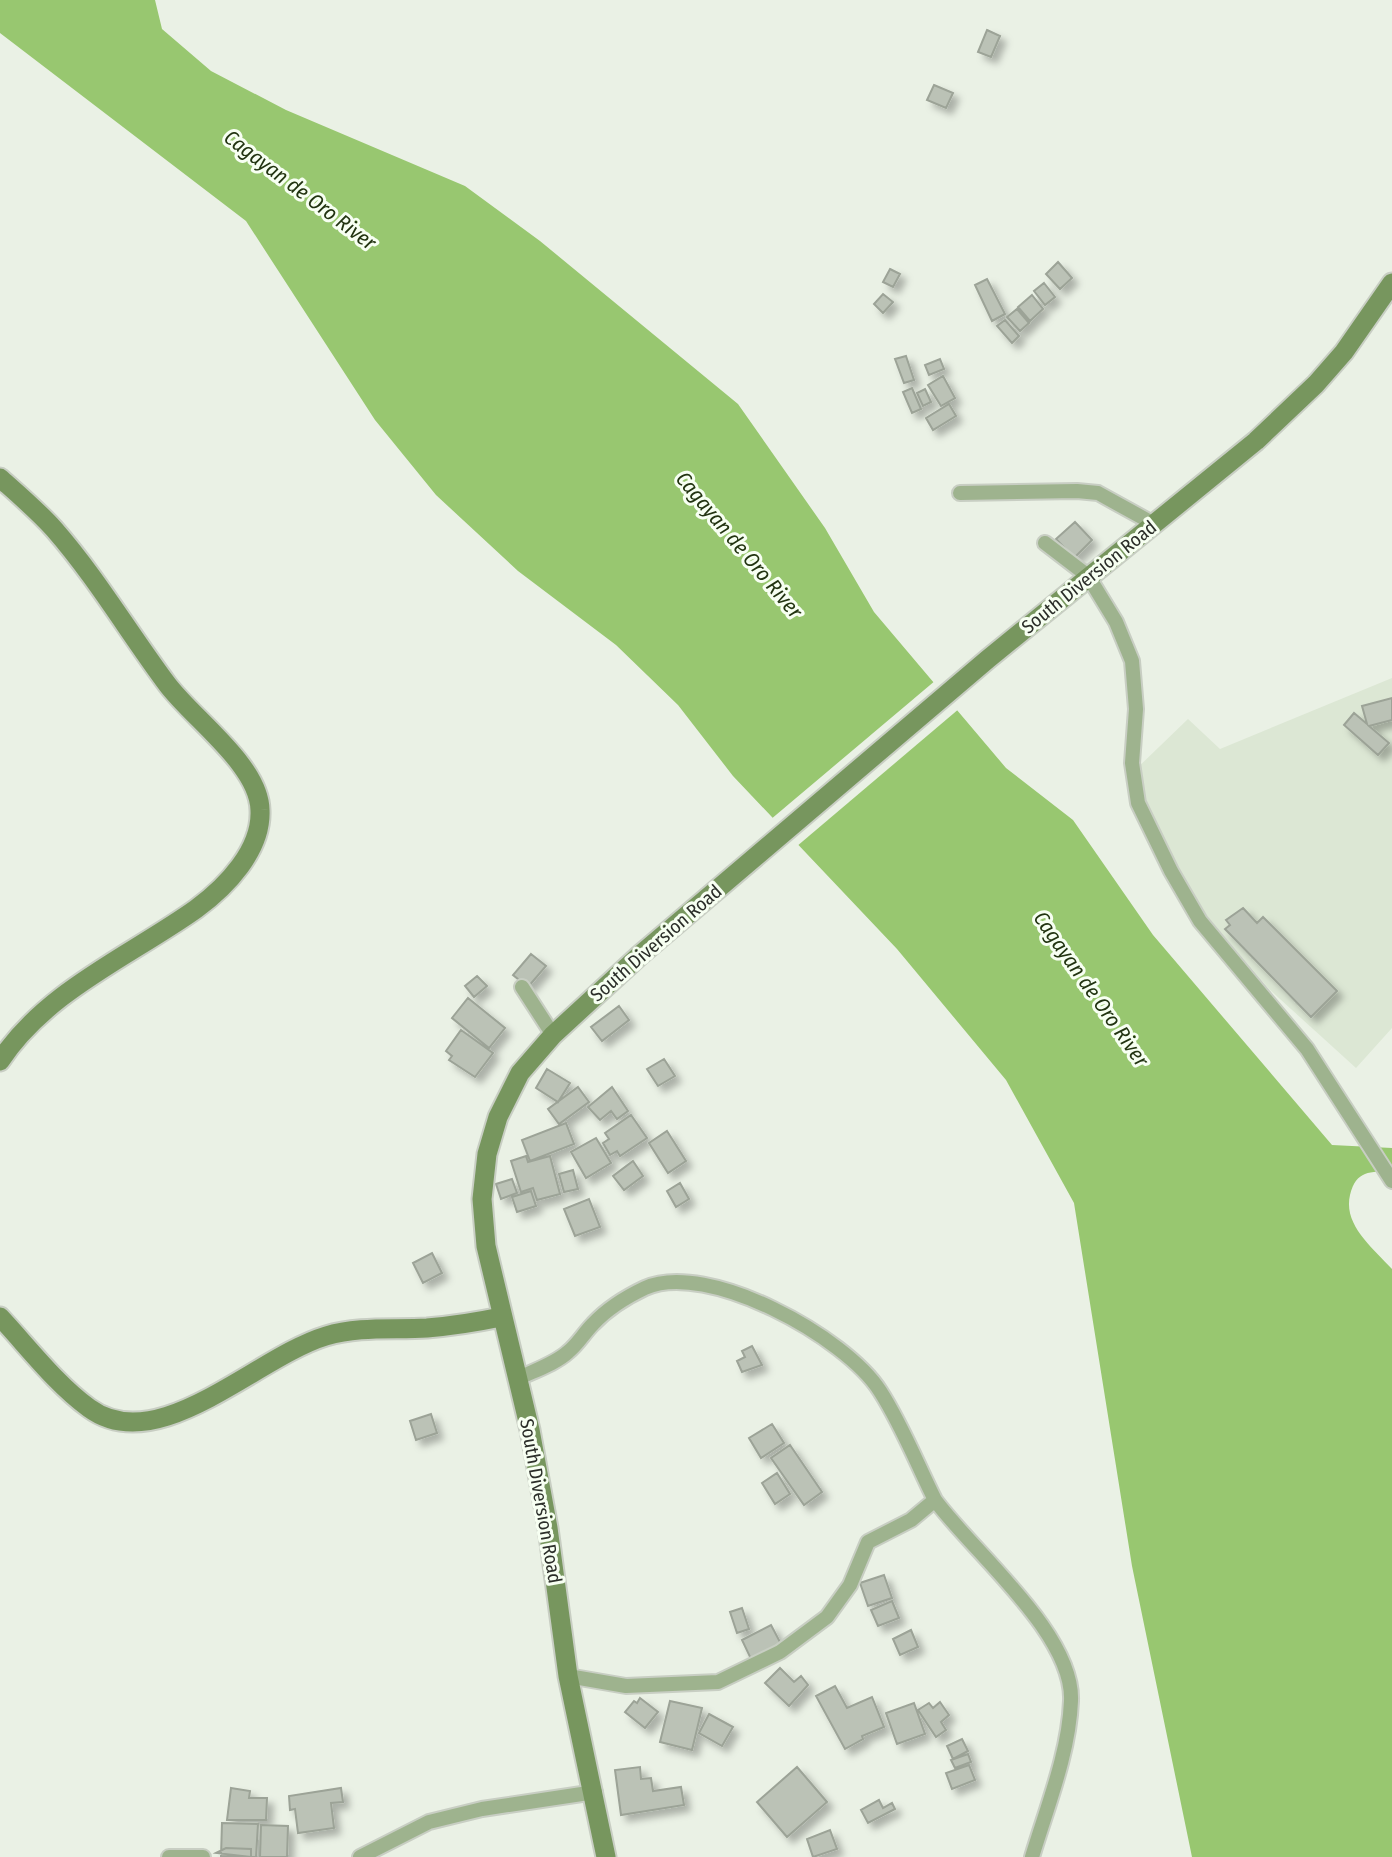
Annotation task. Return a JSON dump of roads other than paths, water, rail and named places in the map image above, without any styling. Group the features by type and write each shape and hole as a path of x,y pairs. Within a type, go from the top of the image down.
{"main road":[{"name":"South Diversion Road","path":"606,1857 595,1792 568,1675 548,1528 517,1379 485,1246 482,1199 487,1154 498,1117 520,1073 553,1035 640,955 988,659 1256,441 1316,384 1343,352 1392,283"},
{"path":"0,478 54,529 169,686 246,770 257,790 261,811 248,854 221,888 197,909 93,976 37,1018 11,1044 0,1061"},
{"path":"0,1317 89,1408 124,1424 163,1419 189,1409 261,1365 327,1335 363,1329 427,1328 501,1317"}],"street":[{"path":"960,493 1077,491 1098,494 1154,524"},
{"path":"1045,543 1088,576 1116,622 1132,661 1136,709 1132,763 1138,803 1200,921 1307,1049 1392,1181"},
{"path":"522,987 553,1035"},
{"path":"517,1379 567,1353 595,1322 619,1302 647,1287 673,1280 698,1282 779,1312 819,1334 852,1359 880,1390 936,1500 951,1522 1030,1609 1062,1660 1072,1699 1059,1766 1032,1857"},
{"path":"568,1675 626,1686 718,1682 780,1652 827,1617 849,1585 868,1542 911,1520 936,1500"},
{"path":"360,1857 429,1822 482,1809 595,1792"},
{"path":"169,1857 203,1857"}],"water":[{"name":"Cagayan de Oro River","path":"0,0 155,0 162,29 211,71 286,110 465,186 540,241 738,404 825,528 874,612 1006,768 1073,820 1153,935 1332,1145 1392,1148 1392,1171 1371,1172 1360,1177 1353,1187 1349,1206 1355,1226 1361,1235 1392,1269 1392,1857 1192,1857 1132,1566 1074,1203 1006,1080 897,949 733,776 678,705 616,645 518,571 436,495 375,420 246,221 0,33"}]}
